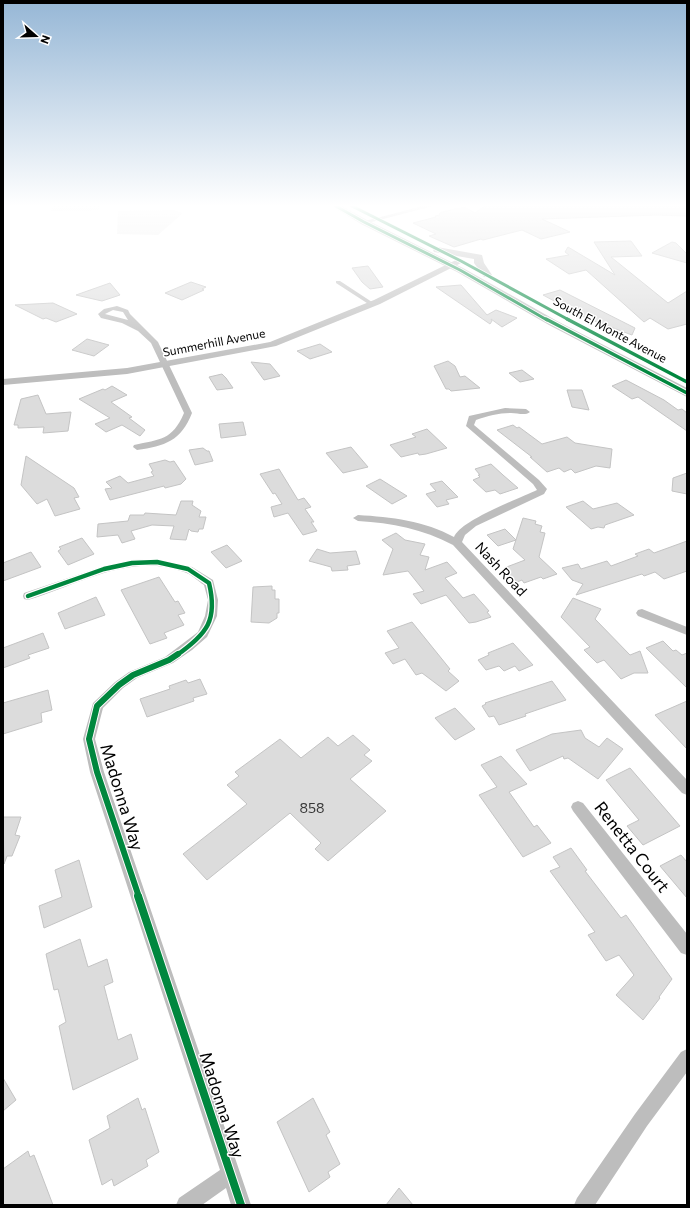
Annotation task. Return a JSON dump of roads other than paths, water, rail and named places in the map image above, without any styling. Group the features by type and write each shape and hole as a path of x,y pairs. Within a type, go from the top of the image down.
{"main road":[{"name":"South El Monte Avenue","path":"450,261 486,275 552,312 687,382"},
{"path":"452,261 456,264"},
{"path":"479,261 486,275"},
{"name":"South El Monte Avenue","path":"456,264 687,393"}],"street":[{"name":"Summerhill Avenue","path":"3,382 127,371 273,344 372,304 456,264"},
{"path":"338,282 372,304"},
{"path":"137,447 154,445 174,436 184,425 188,413 154,342 123,309 116,308 107,310 101,314 103,317 124,321 141,329"},
{"name":"Nash Road","path":"526,412 512,409 497,411 472,418 470,426 536,482 542,489 541,492 473,524 461,533 457,543 687,789"},
{"path":"358,518 381,519 415,525 437,532 457,543"},
{"name":"Madonna Way","path":"28,596 104,569 132,563 157,562 188,569 209,583 213,600 212,611 203,634 170,660 133,675 118,685 97,706 89,739 97,772 241,1205"},
{"path":"642,613 687,631"},
{"name":"Renetta Court","path":"578,807 687,948"},
{"path":"584,1205 641,1120 687,1058"},
{"path":"186,1205 230,1174"}]}
